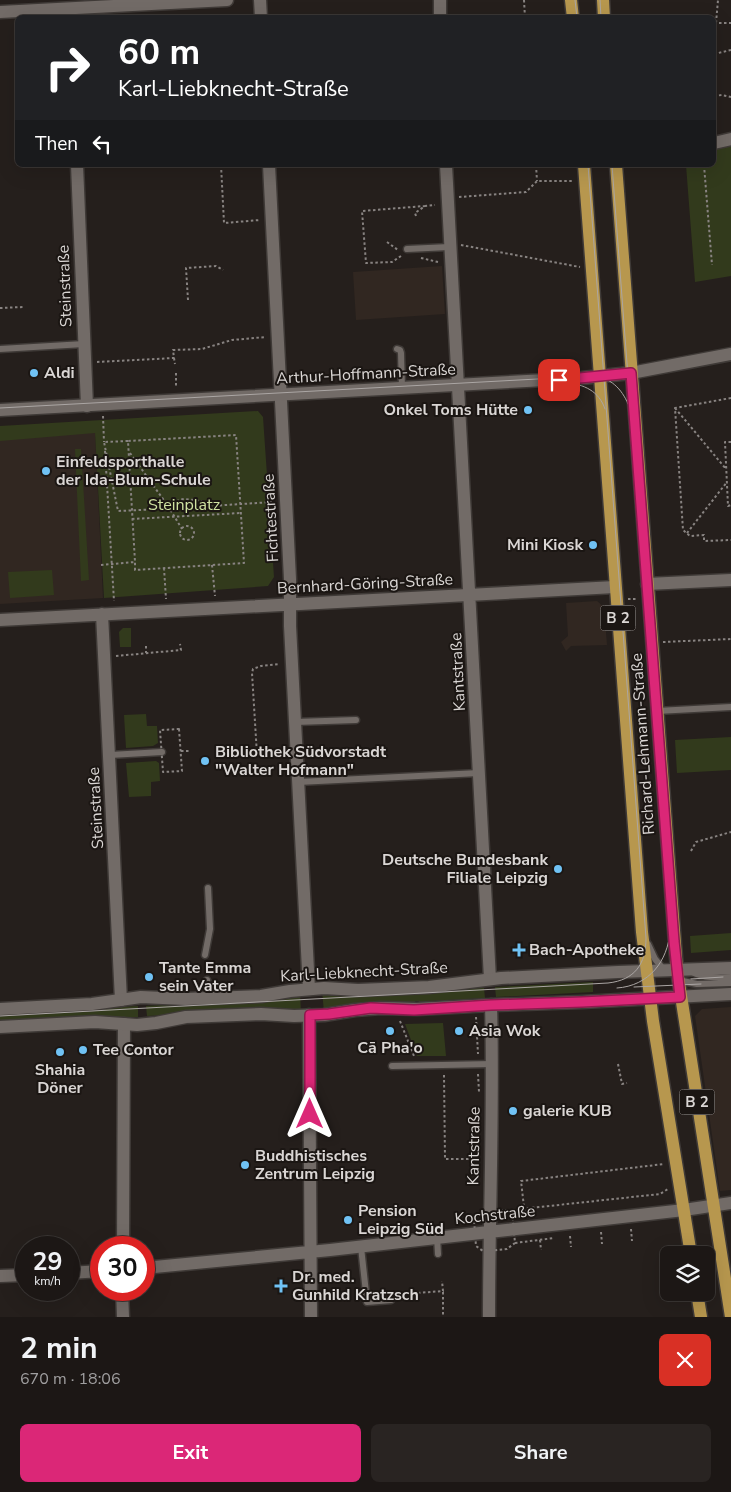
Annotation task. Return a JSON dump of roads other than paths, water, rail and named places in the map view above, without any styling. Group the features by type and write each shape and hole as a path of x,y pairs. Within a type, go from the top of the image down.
{"main road":[{"path":"571,0 573,15"},
{"path":"603,0 604,15"},
{"name":"Richard-Lehmann-Straße","path":"584,167 641,915 650,998 690,1246"},
{"name":"Richard-Lehmann-Straße","path":"616,167 676,972 729,1294 731,1317"},
{"path":"698,1301 701,1317"}],"street":[{"path":"0,12 227,0"},
{"path":"260,0 261,15"},
{"path":"440,0 440,15"},
{"path":"716,142 731,139"},
{"name":"Steinstraße","path":"77,167 87,406"},
{"name":"Fichtestraße","path":"269,167 309,989"},
{"name":"Kantstraße","path":"446,167 490,979"},
{"name":"Arthur-Hoffmann-Straße","path":"0,410 600,377 731,354"},
{"path":"647,584 731,580"},
{"name":"Bernhard-Göring-Straße","path":"0,620 616,587"},
{"name":"Steinstraße","path":"109,614 104,657 121,1000"},
{"name":"Karl-Liebknecht-Straße","path":"0,1009 92,1004 141,997 185,999 261,996 309,989 358,990 430,987 490,979 731,968"},
{"path":"0,1028 95,1022 142,1024 193,1017 261,1014 310,1015 360,1009 388,1008 414,1010 731,994"},
{"name":"Kantstraße","path":"489,1317 491,1005"},
{"path":"310,1015 311,1317"},
{"path":"123,1236 124,1024"},
{"name":"Kochstraße","path":"155,1267 311,1252 684,1210 731,1203"},
{"path":"0,1276 15,1275"},
{"path":"122,1301 122,1317"}],"lane":[{"path":"405,251 449,245"},
{"path":"0,348 84,344"},
{"path":"397,349 401,353 402,389"},
{"path":"657,711 731,707"},
{"path":"295,722 356,720"},
{"path":"110,755 162,752"},
{"path":"298,782 479,773"},
{"path":"206,955 210,929 208,888"},
{"path":"641,915 655,959 697,984 731,983"},
{"path":"676,972 731,977"},
{"path":"207,980 208,998"},
{"path":"392,1066 492,1064"},
{"path":"437,1237 438,1254"},
{"path":"361,1246 367,1302 391,1300"}],"tram line":[{"path":"575,0 577,15"},
{"path":"600,0 601,15"},
{"path":"0,1016 608,983 625,978 637,969 644,956 646,938 588,167"},
{"path":"612,167 670,931 665,952 655,970 638,982 617,988"},
{"path":"0,408 593,376 610,381 619,389 628,404"},
{"path":"566,383 585,387 595,393 605,409"},
{"path":"670,937 676,955"},
{"path":"691,979 723,977"},
{"path":"634,987 701,984"}],"place":[{"name":"Aldi","path":"34,373"},
{"name":"Onkel Toms Hütte","path":"528,410"},
{"name":"Einfeldsporthalle der Ida-Blum-Schule","path":"46,471"},
{"name":"Mini Kiosk","path":"593,545"},
{"name":"Bibliothek Südvorstadt \"Walter Hofmann\"","path":"205,761"},
{"name":"Deutsche Bundesbank Filiale Leipzig","path":"558,869"},
{"name":"Bach-Apotheke","path":"519,950"},
{"name":"Tante Emma sein Vater","path":"149,977"},
{"name":"Cā Pha'o","path":"390,1031"},
{"name":"Asia Wok","path":"459,1031"},
{"name":"Tee Contor","path":"83,1050"},
{"name":"Shahia Döner","path":"60,1052"},
{"name":"galerie KUB","path":"513,1111"},
{"name":"Buddhistisches Zentrum Leipzig","path":"245,1165"},
{"name":"Pension Leipzig Süd","path":"348,1220"},
{"name":"Dr. med. Gunhild Kratzsch","path":"281,1286"}],"park label":[{"name":"Steinplatz","path":"184,505"}]}
